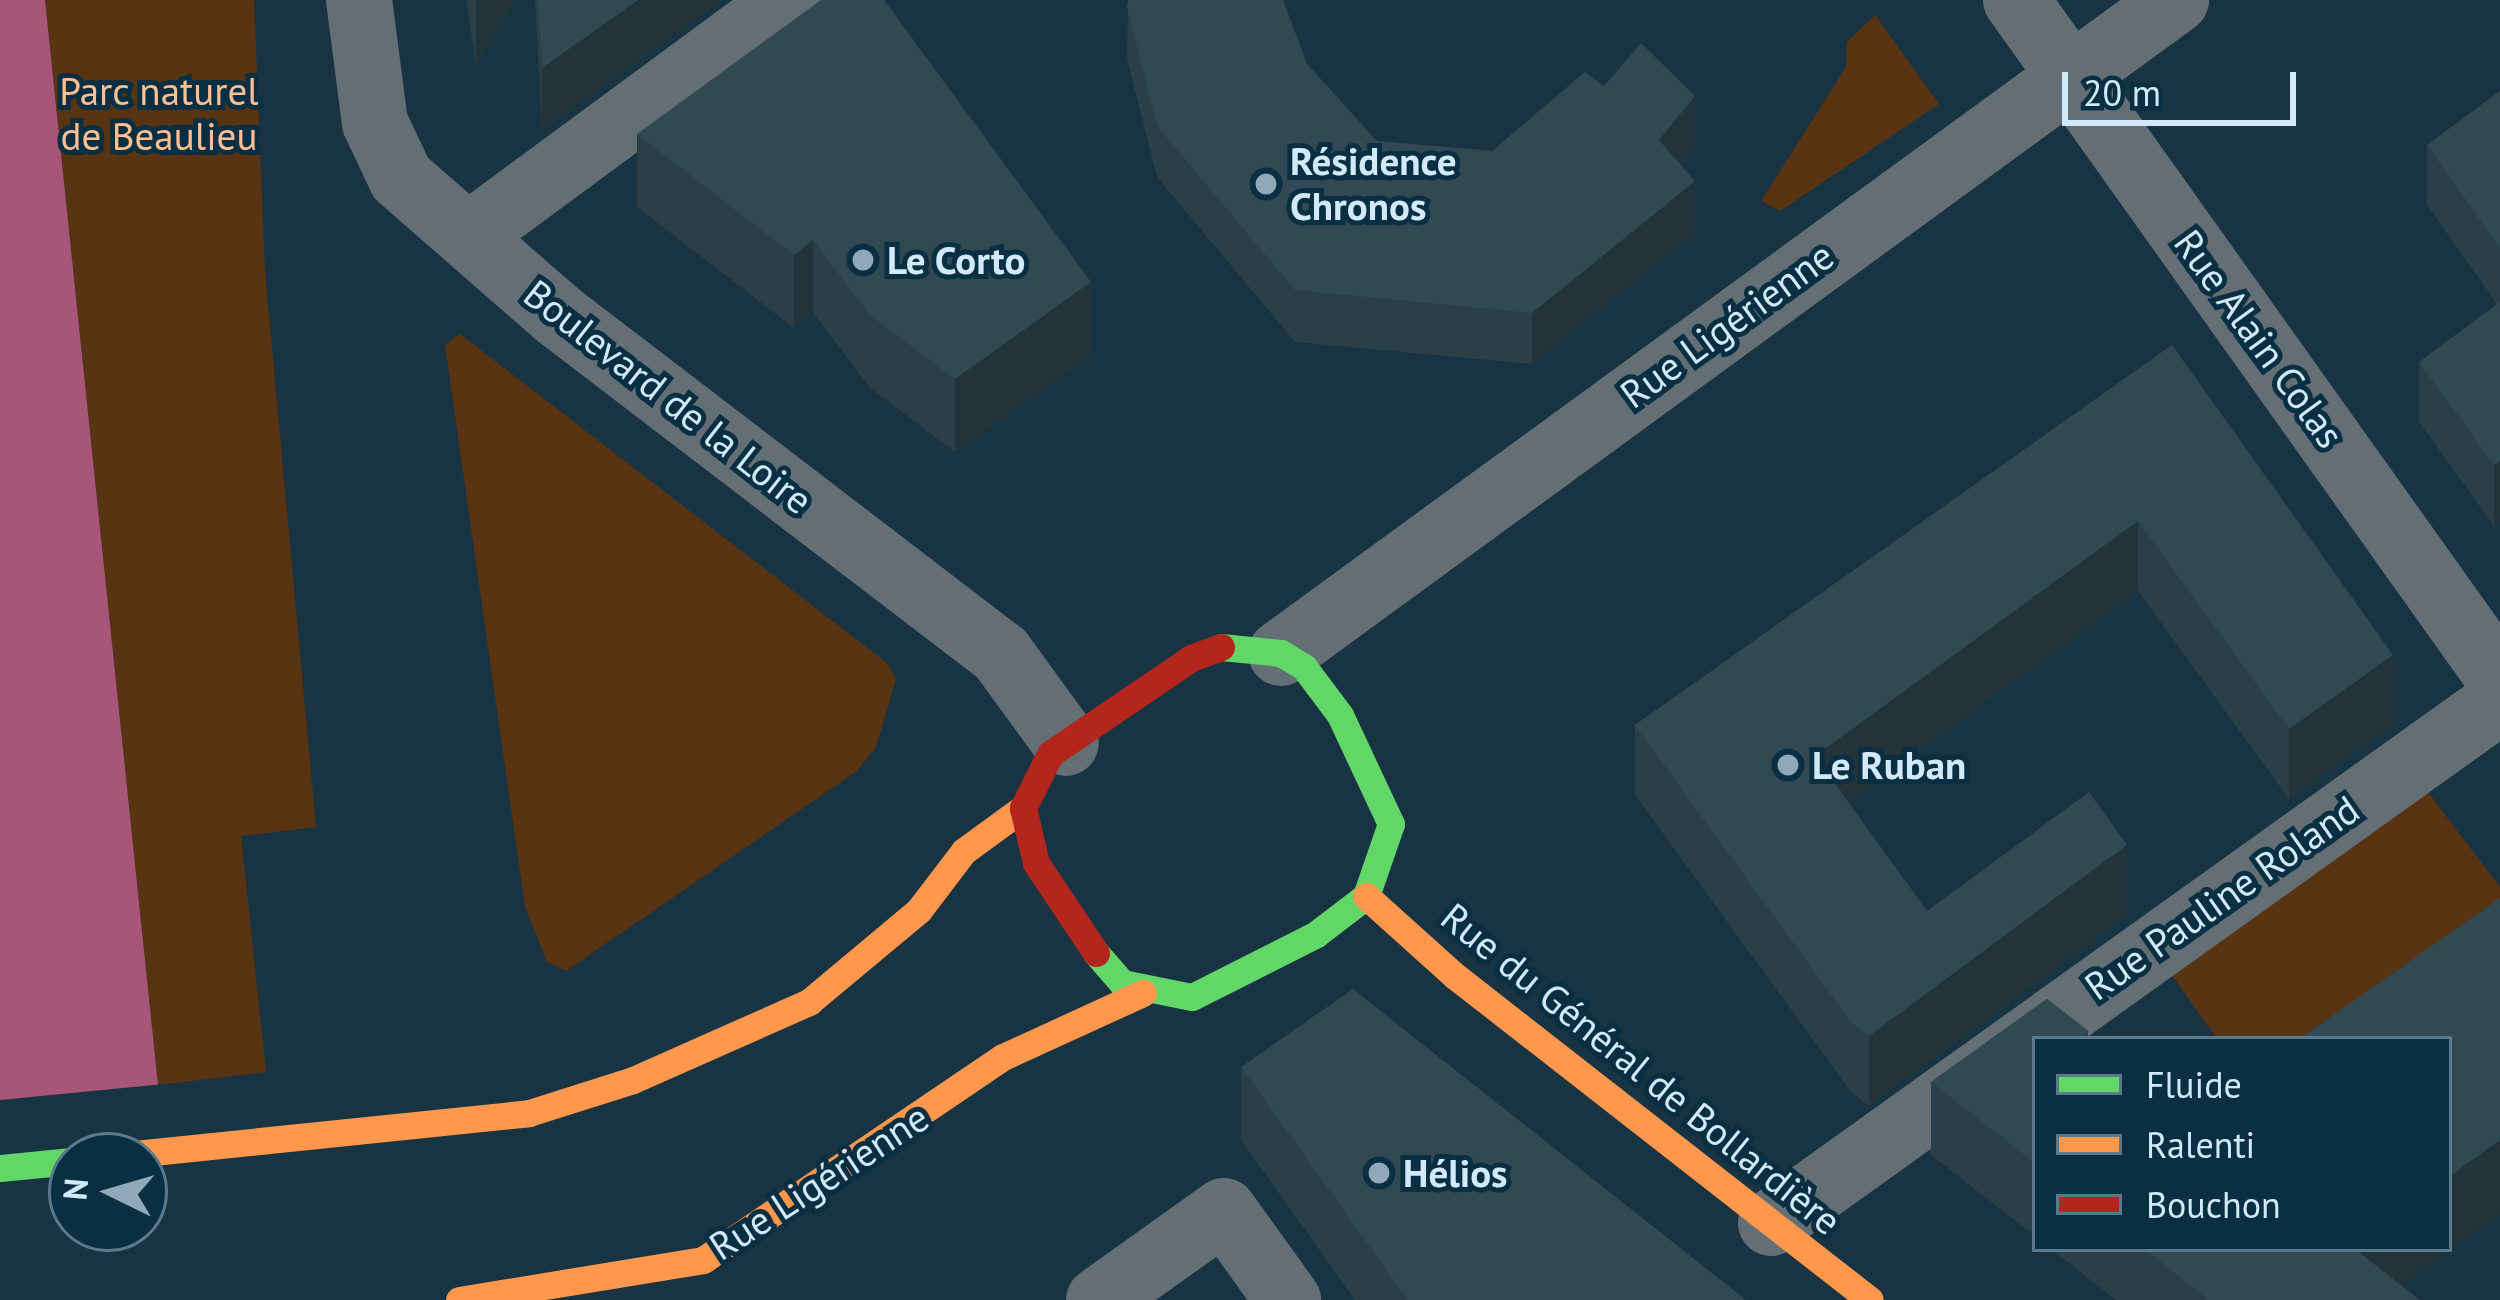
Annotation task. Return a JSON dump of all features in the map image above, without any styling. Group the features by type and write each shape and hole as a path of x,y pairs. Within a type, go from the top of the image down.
{"street":[{"name":"Boulevard de la Loire","path":"358,0 384,153 468,236 559,315 1001,654 1066,743"},
{"path":"468,236 788,0"},
{"name":"Rue Alain Colas","path":"2016,0 2500,679"},
{"name":"Rue Ligérienne","path":"1281,652 2176,0"},
{"path":"1222,647 1281,652 1304,667 1340,715 1384,797 1391,824 1385,855 1366,896 1315,935 1192,997 1143,992 1106,968 1036,863 1023,808 1035,771 1066,743 1191,658 1222,647"},
{"name":"Rue Pauline Roland","path":"2032,1036 2500,701"},
{"path":"168,1151 529,1113 633,1080 809,1002 919,910 964,851 1023,808"},
{"name":"Rue du Général de Bollardière","path":"1366,896 1456,976 1870,1300"},
{"name":"Rue Ligérienne","path":"459,1300 704,1260 1004,1058 1143,992"},
{"name":"Rue Pauline Roland","path":"1771,1223 2032,1036"},
{"path":"0,1168 48,1163"},
{"path":"1100,1300 1224,1210 1288,1300"}],"green space":[{"name":"Parc naturel de Beaulieu","path":"45,0 254,0 265,273 316,827 241,836 266,1072 158,1085"},
{"path":"1875,15 1939,104 1780,211 1761,201 1846,67 1847,42"},
{"path":"460,334 887,663 896,679 876,747 857,771 566,971 547,962 525,907 445,345"},
{"path":"2421,783 2500,887 2500,949 2373,1036 2215,1036 2164,964"}],"shaded area":[{"path":"0,0 45,0 158,1085 167,1132 48,1132 48,1252 168,1252 168,1137 199,1300 0,1300"}],"pier":[{"path":"164,1084 205,1300 0,1300 0,1100"}],"building":[{"path":"538,0 638,0 542,68"},
{"name":"Le Corto","path":"821,0 884,0 1091,282 955,379 870,315 813,240 794,255 637,134"},
{"name":"Résidence Chronos","path":"1128,0 1283,0 1307,64 1377,141 1492,151 1585,72 1604,86 1641,43 1695,96 1659,140 1695,181 1532,313 1295,290 1157,126"},
{"path":"2500,91 2500,248 2427,145"},
{"path":"2500,302 2500,461 2494,465 2419,362"},
{"path":"2172,345 2393,655 2289,729 2138,521 1815,756 1927,911 2089,792 2127,845 1869,1036 1851,1022 1635,725"},
{"path":"2500,898 2500,1140 2452,1175 2452,1036 2303,1036"},
{"path":"1353,989 1746,1300 1408,1300 1241,1067"},
{"path":"2047,999 2088,1031 2083,1036 2032,1036 2032,1161 1931,1082"},
{"path":"2148,1252 2359,1252 2420,1300 2209,1300"}],"traffic: fast":[{"path":"1096,953 1122,983 1192,997 1315,935 1366,896 1391,824 1340,715 1304,667 1281,653 1221,647"},
{"path":"0,1168 48,1163"}],"traffic: slow":[{"path":"168,1150 529,1113 633,1080 809,1002 919,910 964,851 1023,808"},
{"path":"1366,896 1455,976 1870,1300"},
{"path":"459,1300 703,1260 1003,1057 1143,993"}],"traffic: jam":[{"path":"1096,953 1036,863 1023,808 1050,754 1191,658 1221,647"}],"place":[{"name":"Résidence Chronos","path":"1266,184"},
{"name":"Le Corto","path":"863,260"},
{"name":"Le Ruban","path":"1788,765"},
{"name":"Hélios","path":"1379,1173"}]}
